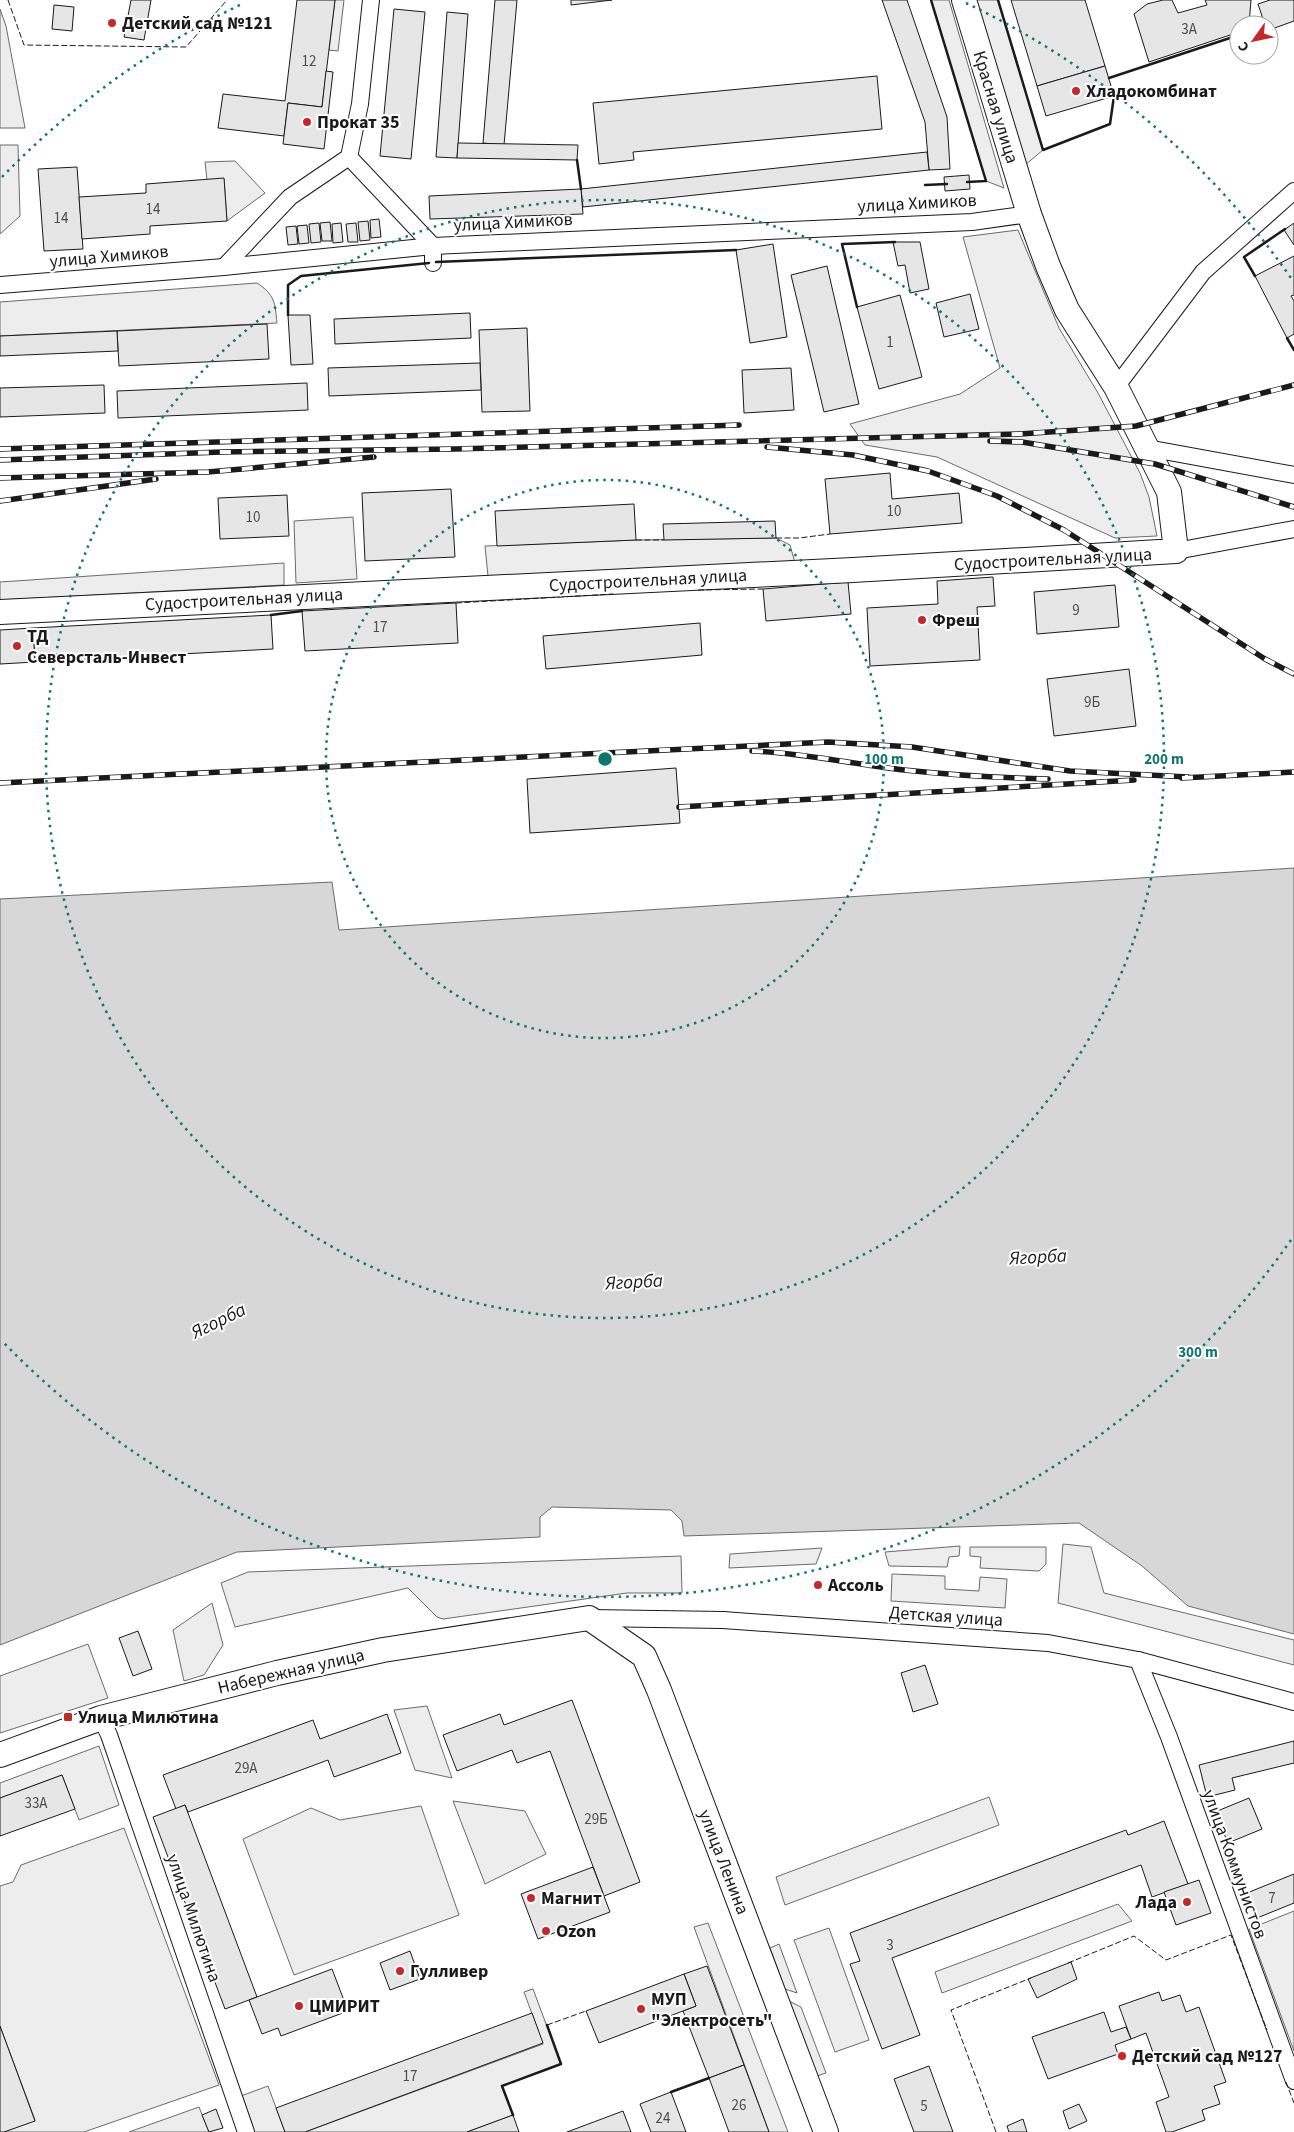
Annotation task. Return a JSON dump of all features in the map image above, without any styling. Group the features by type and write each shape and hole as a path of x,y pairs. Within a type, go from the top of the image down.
{"main road":[{"name":"Красная улица","path":"964,0 1029,214 1066,310 1116,387 1169,492 1176,552"},
{"name":"Судостроительная улица","path":"0,612 853,570 1176,552"},
{"name":"Набережная улица","path":"0,1755 101,1718 276,1673 383,1650 589,1618"},
{"name":"улица Ленина","path":"589,1618 644,1656 648,1664 826,2132"}],"street":[{"path":"224,267 290,197 349,157 360,104 371,0"},
{"path":"349,157 433,246 433,263"},
{"path":"1116,387 1203,272 1294,192"},
{"name":"улица Химиков","path":"0,286 224,267 433,246 972,222 1029,214"},
{"path":"1147,448 1294,475"},
{"name":"Судостроительная улица","path":"1176,552 1294,529"},
{"name":"Детская улица","path":"589,1618 723,1620 1038,1642 1138,1660 1294,1702"},
{"name":"улица Коммунистов","path":"1138,1660 1169,1737 1294,2081"},
{"name":"улица Милютина","path":"101,1718 246,2132"}],"shaded area":[{"path":"335,0 344,0 338,51 329,50"},
{"path":"931,0 949,0 1004,188 986,181"},
{"path":"975,0 998,0 1043,150 1025,165"},
{"path":"0,9 6,26 25,128 0,128"},
{"path":"0,145 18,145 20,216 0,234"},
{"path":"235,161 265,193 227,221 224,179 207,180 205,162"},
{"path":"1018,230 1059,328 1098,393 1140,473 1149,497 1157,536 1115,538 937,457 865,445 850,424 960,394 1000,368 963,237"},
{"path":"257,283 263,287 273,300 277,323 0,336 0,302"},
{"path":"353,517 357,579 296,583 294,521"},
{"path":"776,538 790,545 795,563 488,576 485,546 636,540"},
{"path":"284,563 284,585 0,600 0,582"},
{"path":"1063,1544 1091,1547 1104,1593 1294,1640 1294,1665 1058,1603"},
{"path":"960,1546 959,1556 949,1557 947,1567 889,1566 885,1552"},
{"path":"970,1547 1046,1547 1046,1564 1039,1571 980,1568 981,1557 970,1556"},
{"path":"822,1548 816,1564 729,1568 730,1554"},
{"path":"681,1556 682,1593 627,1593 443,1619 437,1617 408,1588 235,1627 221,1583 248,1572"},
{"path":"892,1574 945,1576 945,1589 979,1591 980,1577 1007,1579 1005,1608 891,1601"},
{"path":"212,1603 223,1645 204,1675 184,1681 173,1630"},
{"path":"88,1644 108,1698 0,1733 0,1676"},
{"path":"427,1706 452,1778 415,1770 394,1710"},
{"path":"99,1746 119,1805 79,1820 62,1775 0,1798 0,1783"},
{"path":"989,1797 999,1825 785,1905 776,1877"},
{"path":"453,1801 525,1811 546,1854 485,1884"},
{"path":"421,1806 459,1915 294,1975 243,1839 311,1808 340,1820"},
{"path":"124,1828 219,2085 84,2132 4,2132 35,2120 0,2026 0,1886 13,1882 21,1865"},
{"path":"1118,1904 1132,1921 942,1993 935,1972"},
{"path":"1294,1911 1294,2051 1249,1929"},
{"path":"708,1923 788,2132 769,2132 694,1927"},
{"path":"829,1928 869,2040 835,2052 794,1940"},
{"path":"779,1944 797,1993 785,1989 770,1948"},
{"path":"533,1989 561,2064 502,2086 513,2115 467,2132 305,2132 543,2044 524,1992"},
{"path":"789,2001 801,2007 826,2073 817,2076"},
{"path":"268,2086 285,2132 254,2132 241,2096"},
{"path":"199,2107 209,2132 129,2132"}],"water":[{"name":"Ягорба","path":"1294,868 1294,1634 1188,1606 1142,1566 1079,1523 684,1536 682,1521 671,1510 552,1507 540,1517 540,1537 237,1552 0,1645 0,899 332,882 339,930"}],"building":[{"path":"131,0 151,0 144,40 124,37"},
{"path":"297,0 335,0 322,107 288,103 284,136 218,128 223,94 285,101"},
{"path":"495,0 517,0 504,145 483,143"},
{"path":"571,0 612,0 571,5"},
{"path":"882,0 907,0 947,117 950,169 929,170 925,122"},
{"path":"1011,0 1085,0 1105,66 1037,86"},
{"path":"1172,0 1178,13 1207,5 1205,0 1251,0 1250,15 1229,15 1229,35 1149,62 1134,14 1147,4"},
{"path":"1270,0 1294,0 1294,21 1279,26 1279,15 1262,15 1258,4"},
{"path":"54,5 74,7 72,31 52,29"},
{"path":"394,9 425,12 411,159 380,156"},
{"path":"447,12 468,14 457,158 436,157"},
{"name":"Хладокомбинат","path":"1105,66 1114,96 1046,116 1037,86"},
{"name":"Прокат 35","path":"326,71 333,72 324,149 283,144 288,103 322,107"},
{"path":"877,76 882,129 633,152 634,160 599,164 593,103"},
{"path":"458,143 578,145 577,160 457,158"},
{"path":"927,152 929,170 583,207 581,189"},
{"path":"77,167 83,249 44,251 38,169"},
{"path":"969,175 970,189 945,191 944,177"},
{"path":"224,178 227,221 150,226 150,234 82,239 79,197 146,193 146,184"},
{"path":"581,189 583,214 430,219 429,196"},
{"path":"379,219 381,237 371,238 370,220"},
{"path":"368,221 370,240 360,241 358,222"},
{"path":"330,222 332,241 322,241 320,223"},
{"path":"319,223 321,242 311,243 309,224"},
{"path":"341,223 343,242 333,243 332,224"},
{"path":"356,223 358,242 348,242 346,224"},
{"path":"1294,223 1294,245 1284,230"},
{"path":"307,225 309,243 299,244 297,226"},
{"path":"296,226 298,244 288,245 286,227"},
{"path":"893,242 920,242 929,289 910,293 905,265 898,266"},
{"path":"773,244 787,337 750,343 736,250"},
{"path":"1294,256 1294,295 1291,296 1294,301 1294,334 1287,338 1255,276"},
{"path":"827,266 859,404 824,412 791,275"},
{"path":"970,294 979,329 944,337 936,303"},
{"path":"900,295 922,377 879,389 857,307"},
{"path":"470,313 471,338 335,344 334,319"},
{"path":"288,315 310,315 313,364 291,365"},
{"path":"267,324 269,359 119,366 117,331"},
{"path":"527,328 530,411 482,412 479,330"},
{"path":"117,331 118,351 0,356 0,336"},
{"path":"480,363 481,390 329,396 328,368"},
{"path":"791,368 794,410 744,413 742,370"},
{"path":"307,383 308,410 118,418 117,391"},
{"path":"104,385 105,413 0,417 0,388"},
{"path":"890,473 892,499 959,493 962,523 830,534 825,479"},
{"path":"451,489 455,557 365,561 362,493"},
{"path":"287,495 289,536 220,539 218,498"},
{"path":"634,504 636,540 497,546 495,511"},
{"path":"775,521 776,538 664,540 663,524"},
{"name":"Фреш","path":"993,577 995,606 977,607 980,660 870,666 867,608 938,604 937,581"},
{"path":"848,582 851,614 766,621 763,589"},
{"path":"1115,585 1119,627 1037,634 1034,592"},
{"path":"456,603 458,643 305,651 302,611"},
{"path":"271,615 273,649 35,662 33,628"},
{"path":"700,623 702,655 546,669 543,636"},
{"name":"ТД Северсталь-Инвест","path":"33,628 35,662 0,664 0,630"},
{"path":"1129,669 1136,726 1054,736 1047,679"},
{"path":"676,768 680,823 530,833 527,779"},
{"path":"138,1631 152,1669 133,1676 119,1638"},
{"path":"925,1665 938,1704 913,1712 901,1673"},
{"path":"572,1700 640,1882 604,1896 550,1751 517,1763 512,1750 457,1771 443,1735 500,1714 504,1725"},
{"path":"387,1714 401,1753 334,1777 328,1760 188,1812 185,1805 176,1809 163,1775 313,1720 320,1739"},
{"path":"1294,1741 1294,1763 1232,1778 1235,1790 1207,1797 1199,1765"},
{"path":"62,1775 75,1809 0,1836 0,1798"},
{"path":"1249,1798 1262,1829 1228,1843 1215,1812"},
{"path":"185,1805 257,1997 225,2009 153,1817"},
{"path":"1164,1821 1188,1884 1152,1897 1141,1865 892,1958 920,2035 882,2049 850,1964 860,1961 850,1933 1126,1830 1128,1835"},
{"path":"593,1867 610,1912 538,1939 521,1894"},
{"path":"1294,1874 1294,1903 1257,1918 1247,1893"},
{"name":"Лада","path":"1199,1880 1211,1913 1176,1925 1164,1892"},
{"name":"Гулливер","path":"410,1951 420,1979 390,1990 380,1963"},
{"path":"1071,1962 1077,1979 1037,1998 1028,1979"},
{"path":"707,1966 744,2065 709,2078 683,2011 696,2006 684,1974"},
{"name":"ЦМИРИТ","path":"332,1969 348,2011 281,2036 278,2028 262,2034 249,2000"},
{"name":"МУП \"Электросеть\"","path":"684,1974 696,2006 599,2043 586,2011"},
{"path":"1159,1992 1162,2001 1180,1995 1186,2012 1199,2007 1226,2082 1214,2086 1220,2104 1202,2110 1205,2120 1172,2132 1166,2132 1156,2102 1169,2097 1146,2033 1131,2039 1119,2006"},
{"path":"1104,2012 1111,2032 1126,2027 1131,2039 1115,2045 1118,2054 1048,2079 1032,2037"},
{"path":"532,2013 543,2043 305,2132 285,2132 276,2108"},
{"path":"0,2026 35,2121 4,2132 0,2132"},
{"path":"744,2065 769,2132 729,2132 709,2078"},
{"path":"929,2066 953,2132 914,2132 894,2079"},
{"path":"671,2092 686,2132 651,2132 640,2104"},
{"path":"1079,2104 1087,2121 1069,2129 1063,2111"},
{"path":"216,2109 223,2128 209,2132 202,2115"},
{"path":"623,2111 631,2132 567,2132"},
{"path":"513,2115 519,2132 467,2132"},
{"path":"1023,2119 1027,2132 1009,2132 1007,2126"}],"railway":[{"path":"0,460 222,452 455,449 1020,434 1136,426 1294,385"},
{"path":"0,449 739,425"},
{"path":"990,441 1022,442 1155,464 1294,507"},
{"path":"767,447 853,455 928,471 997,496 1064,530 1265,659 1294,674"},
{"path":"0,478 208,472 374,457"},
{"path":"0,501 156,479"},
{"path":"0,783 828,742 912,747 1070,771 1188,777"},
{"path":"752,751 790,754 922,772 1048,779"},
{"path":"1182,778 1294,772"},
{"path":"679,807 1134,780"}],"fence":[{"path":"8,0 24,45 186,47 227,0"},
{"path":"776,538 799,538 830,534"},
{"path":"636,540 664,540"},
{"path":"698,590 763,589"},
{"path":"456,603 613,594"},
{"path":"1068,1963 1134,1936 1166,1960 1231,1935 1267,2030"},
{"path":"996,2132 951,2010 1031,1978"},
{"path":"547,2025 586,2011"},
{"path":"1286,2082 1294,2103"}],"wall":[{"path":"931,0 986,181 967,182"},
{"path":"998,0 1043,150 1110,124 1114,96"},
{"path":"1109,78 1229,38"},
{"path":"577,160 581,189"},
{"path":"925,185 947,184"},
{"path":"1255,276 1244,257 1285,229"},
{"path":"857,307 842,244 895,242"},
{"path":"436,262 736,250"},
{"path":"288,315 288,285 301,276 429,263"},
{"path":"1287,338 1294,350"},
{"path":"271,615 302,611"},
{"path":"513,2115 502,2086 561,2064 547,2025"},
{"path":"671,2092 709,2078"}],"place":[{"name":"Детский сад №121","path":"112,23"},
{"name":"Хладокомбинат","path":"1076,91"},
{"name":"Прокат 35","path":"307,122"},
{"name":"Фреш","path":"922,620"},
{"name":"ТД Северсталь-Инвест","path":"17,646"},
{"name":"Ассоль","path":"818,1585"},
{"name":"Улица Милютина","path":"68,1717"},
{"name":"Магнит","path":"531,1898"},
{"name":"Лада","path":"1187,1902"},
{"name":"Ozon","path":"546,1931"},
{"name":"Гулливер","path":"400,1971"},
{"name":"ЦМИРИТ","path":"299,2006"},
{"name":"МУП \"Электросеть\"","path":"641,2009"},
{"name":"Детский сад №127","path":"1122,2056"}]}
